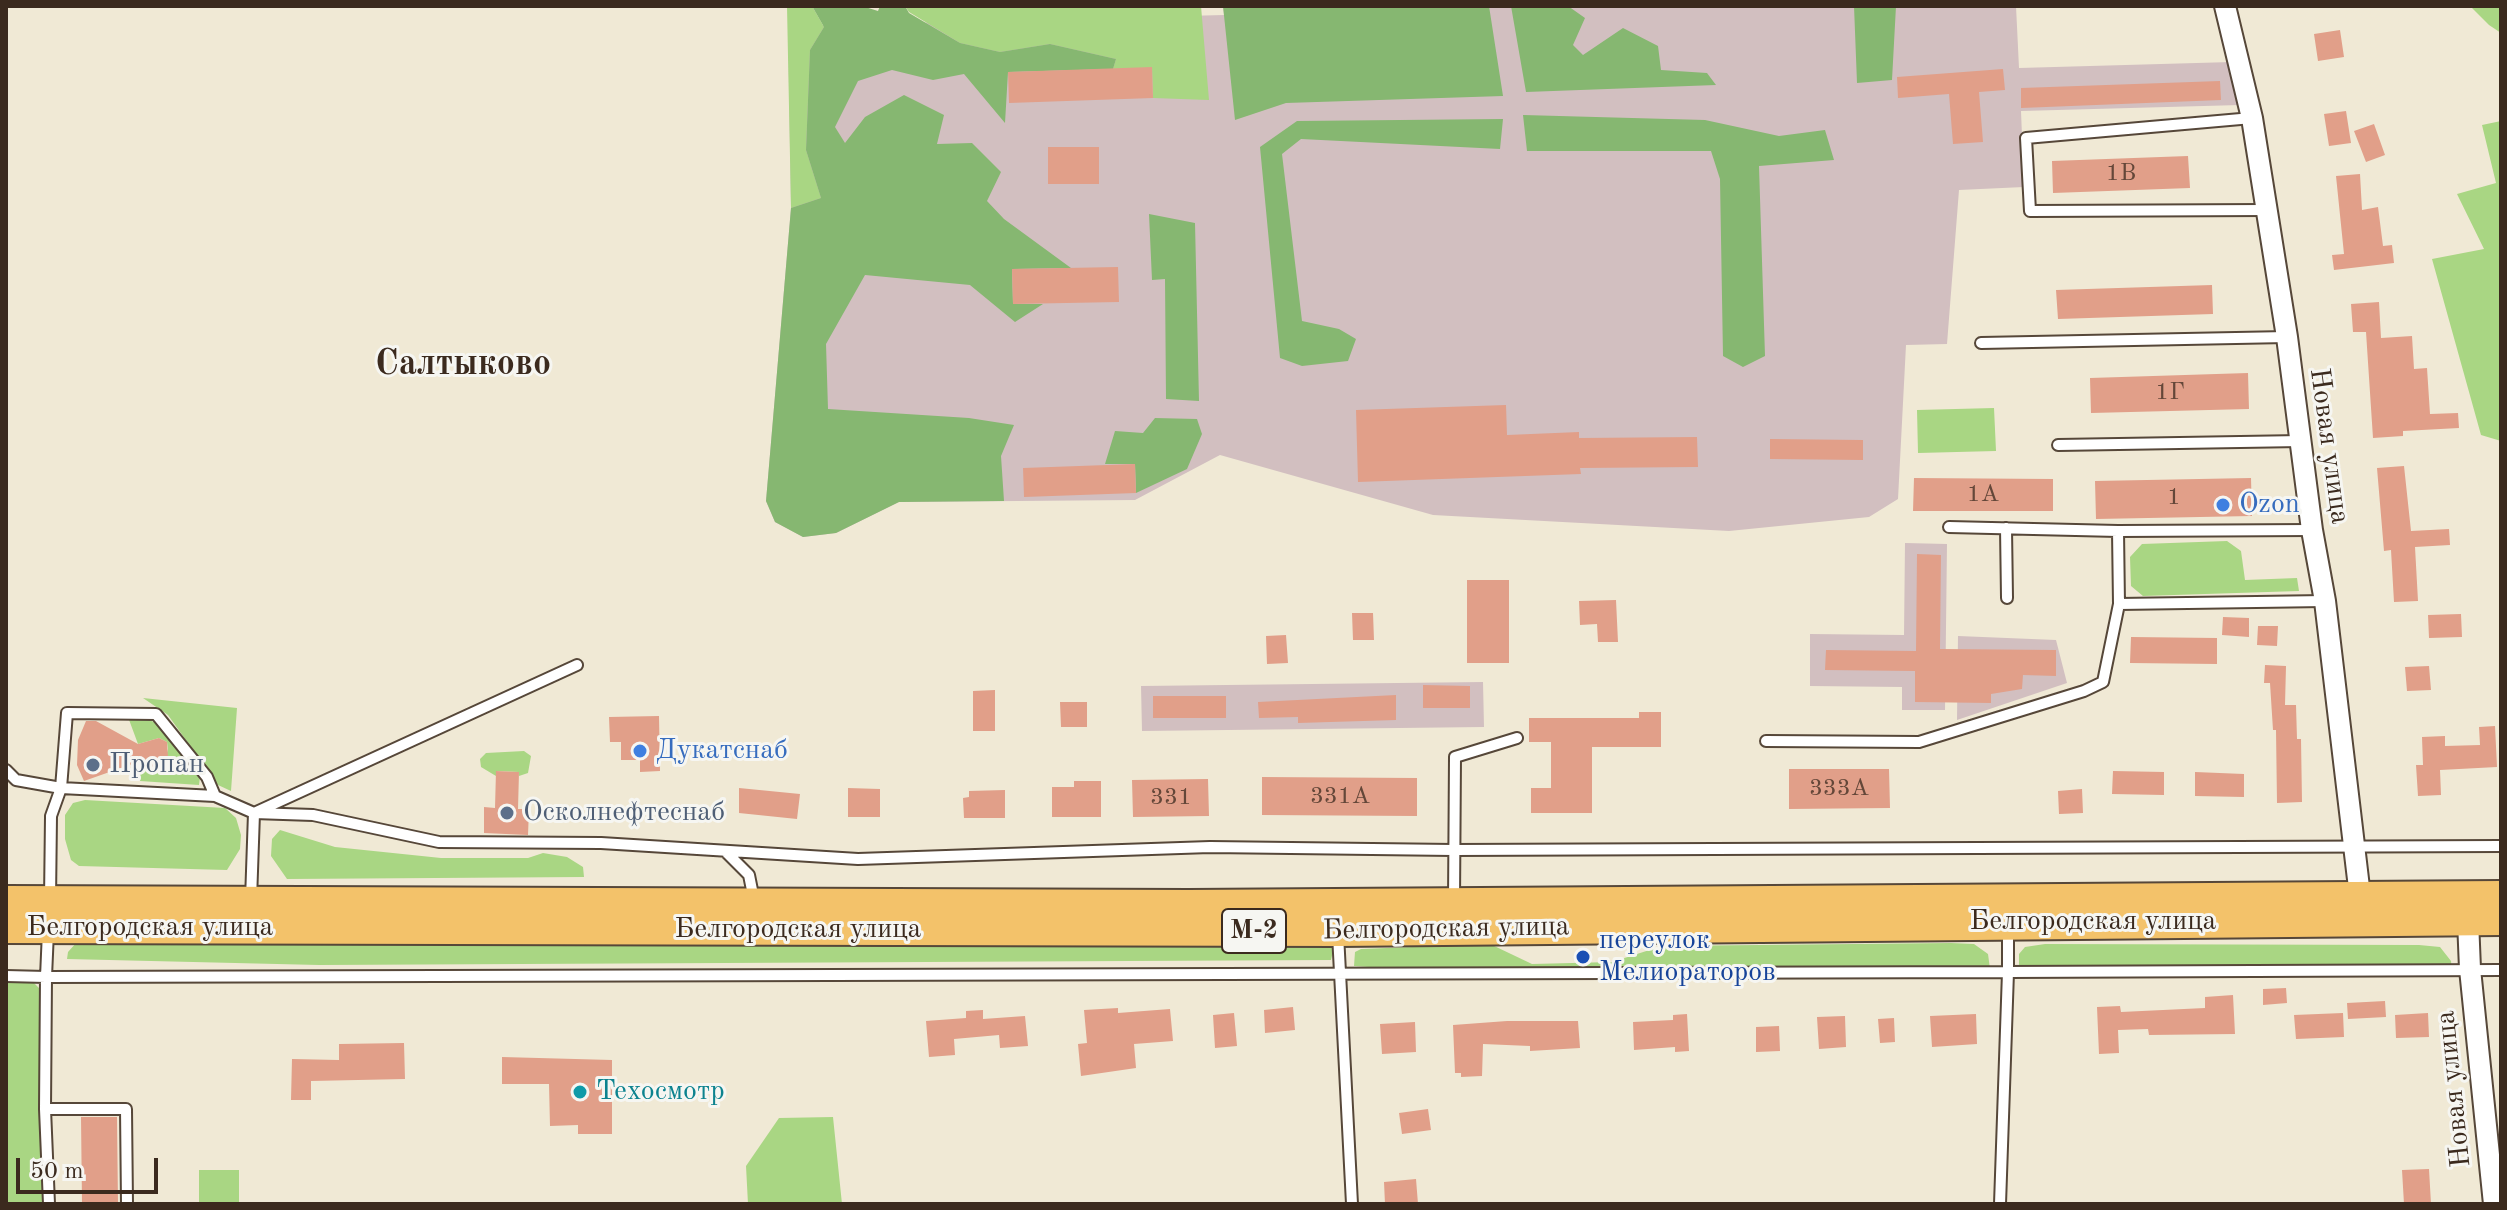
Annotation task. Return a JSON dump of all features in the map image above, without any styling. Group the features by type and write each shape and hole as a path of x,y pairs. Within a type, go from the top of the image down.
{"main road":[{"name":"Белгородская улица","path":"6,901 49,915 716,916 755,902 1454,903 2501,896"},
{"name":"Белгородская улица","path":"6,928 49,915 251,902 1338,931 2008,922 2501,920"}],"street":[{"name":"Новая улица","path":"2225,6 2252,118 2287,337 2312,530 2325,601 2360,896"},
{"name":"Новая улица","path":"2468,920 2470,969 2494,1204"}],"lane":[{"path":"2252,118 2026,138 2030,211 2267,210"},
{"path":"1981,343 2287,337"},
{"path":"2058,445 2301,441"},
{"path":"1949,527 2118,531 2312,530"},
{"path":"2006,528 2007,598"},
{"path":"1766,741 1919,742 2084,691 2103,682 2119,604 2118,531"},
{"path":"2119,604 2325,601"},
{"path":"254,813 577,665"},
{"path":"49,1204 45,1109 51,816 61,788 67,713 156,714 207,777 215,796"},
{"path":"1454,903 1455,757 1517,738"},
{"path":"6,770 16,780 61,788 215,796 254,813 313,815 439,842 601,843 858,859 1210,847 1453,850 2501,846"},
{"path":"251,902 254,813"},
{"path":"726,852 749,875 755,902"},
{"path":"2000,1204 2008,922"},
{"path":"1338,931 1337,975 1352,1204"},
{"path":"6,976 2501,970"},
{"path":"45,1109 126,1109 127,1204"}],"shaded area":[{"path":"1223,6 2016,6 2019,68 2232,62 2240,105 2021,111 2024,187 1959,190 1947,344 1906,345 1898,499 1869,517 1729,531 1433,515 1220,455 1135,500 899,502 836,533 803,537 775,522 766,501 791,208 788,26 1224,15"},
{"path":"1905,543 1947,544 1945,710 1902,710 1902,687 1810,686 1810,634 1904,635"},
{"path":"1958,636 2056,640 2067,683 1957,720"},
{"path":"1483,682 1484,727 1142,731 1141,686"}],"green space":[{"path":"787,6 812,6 824,27 810,50 806,150 821,198 791,208"},
{"path":"812,6 862,6 878,11 880,6 905,6 909,13 960,43 1000,52 1050,44 1116,59 1113,69 1008,72 1005,123 964,74 933,80 892,70 858,81 835,127 845,143 865,117 904,95 944,115 937,144 972,143 1001,172 987,201 1004,219 1071,268 1012,269 1013,304 1043,304 1015,322 970,285 865,275 826,344 828,409 969,418 1014,425 1001,456 1004,501 899,502 836,533 803,537 775,522 766,501 791,208 821,198 806,150 810,50 824,27"},
{"path":"905,6 1201,6 1209,100 1153,98 1152,68 1113,69 1116,59 1050,44 1000,52 960,43 909,12"},
{"path":"1223,6 1489,6 1503,96 1286,103 1235,120"},
{"path":"1511,6 1568,6 1585,18 1573,45 1583,55 1623,28 1658,46 1661,70 1707,73 1716,85 1526,92"},
{"path":"1854,6 1896,6 1892,80 1857,83"},
{"path":"2470,6 2501,6 2501,33 2489,25"},
{"path":"1523,115 1705,120 1779,136 1825,130 1834,160 1759,166 1765,356 1743,367 1723,356 1720,179 1711,151 1527,151"},
{"path":"1503,119 1500,149 1301,139 1282,154 1302,321 1339,329 1356,339 1348,361 1302,366 1280,358 1260,147 1297,121"},
{"path":"2501,121 2501,441 2481,435 2432,259 2484,249 2457,194 2496,183 2482,125"},
{"path":"1149,214 1195,223 1199,401 1166,399 1165,279 1152,280"},
{"path":"1994,408 1996,451 1918,453 1917,410"},
{"path":"1155,418 1197,419 1202,434 1187,469 1136,493 1135,464 1105,464 1115,431 1143,433"},
{"path":"2227,541 2241,551 2245,580 2297,578 2299,591 2143,596 2131,586 2130,557 2142,544"},
{"path":"143,698 237,708 231,791 218,785 168,715"},
{"path":"128,717 143,717 158,724 200,777 199,785 140,781 138,762 163,767 167,742 159,738 138,744"},
{"path":"524,751 531,756 528,773 519,776 519,772 497,771 496,776 481,767 480,759 486,753"},
{"path":"85,800 225,808 236,818 241,835 240,849 227,870 79,866 71,860 65,839 65,815 73,803"},
{"path":"280,830 335,847 441,858 528,858 543,853 567,857 583,867 584,877 287,879 271,856 272,839"},
{"path":"1322,938 1334,947 1331,960 319,965 67,959 68,952 77,942"},
{"path":"1490,944 1532,964 1612,962 1662,946 1974,944 1988,954 1990,969 1466,974 1354,966 1355,952 1361,949"},
{"path":"2045,944 2419,945 2440,947 2451,961 2452,970 2019,967 2019,954 2025,947"},
{"path":"6,983 34,983 43,992 48,1204 6,1204"},
{"path":"833,1117 842,1204 748,1204 746,1166 779,1118"},
{"path":"199,1170 239,1170 239,1204 199,1204"}],"building":[{"path":"2340,30 2344,57 2318,61 2314,34"},
{"path":"1152,67 1153,98 1009,103 1008,72"},
{"path":"2003,69 2005,90 1979,92 1983,142 1953,144 1949,94 1898,98 1897,77"},
{"path":"2220,81 2221,100 2021,108 2021,88"},
{"path":"2346,111 2351,143 2329,146 2324,114"},
{"path":"2374,124 2385,155 2366,162 2354,131"},
{"path":"1048,147 1099,147 1099,184 1048,184"},
{"path":"2188,156 2190,188 2053,193 2052,161"},
{"path":"2360,174 2362,210 2378,207 2383,246 2392,245 2394,263 2334,270 2332,255 2344,254 2336,176"},
{"path":"1118,267 1119,302 1013,304 1012,269"},
{"path":"2212,285 2213,314 2058,319 2056,290"},
{"path":"2379,302 2381,338 2412,336 2414,369 2427,368 2430,414 2458,413 2459,428 2403,431 2403,436 2373,438 2366,332 2353,332 2351,304"},
{"path":"2248,373 2249,409 2091,413 2090,378"},
{"path":"1506,405 1507,435 1579,432 1579,438 1697,437 1698,467 1580,468 1581,474 1358,482 1356,410"},
{"path":"1770,439 1863,440 1863,460 1770,459"},
{"path":"1135,464 1136,493 1024,497 1023,468"},
{"path":"2404,466 2411,531 2449,529 2450,545 2415,547 2418,601 2394,602 2391,550 2384,551 2377,468"},
{"path":"1914,478 2053,479 2053,511 1913,511"},
{"path":"2251,478 2252,516 2096,519 2095,481"},
{"path":"1917,554 1941,555 1940,649 2056,650 2056,676 2023,675 2022,689 1991,694 1991,703 1915,702 1915,671 1825,670 1826,650 1916,651"},
{"path":"1467,580 1509,580 1509,663 1467,663"},
{"path":"1616,600 1618,642 1598,642 1597,624 1580,625 1579,601"},
{"path":"1352,613 1373,613 1374,640 1353,640"},
{"path":"2461,614 2462,637 2429,638 2428,615"},
{"path":"2223,617 2249,618 2249,637 2222,635"},
{"path":"2258,626 2278,626 2277,646 2257,645"},
{"path":"1286,635 1288,663 1267,664 1266,636"},
{"path":"2131,637 2217,638 2217,664 2130,663"},
{"path":"2265,665 2286,666 2285,705 2296,705 2297,739 2301,739 2302,802 2277,803 2276,730 2273,730 2270,683 2264,683"},
{"path":"2429,666 2431,690 2407,691 2405,667"},
{"path":"1423,685 1470,686 1470,708 1423,708"},
{"path":"995,690 995,731 973,731 973,691"},
{"path":"1396,695 1396,720 1298,723 1298,717 1259,718 1258,702"},
{"path":"1153,696 1226,696 1226,718 1153,718"},
{"path":"1060,702 1087,702 1087,727 1061,727"},
{"path":"1639,712 1661,712 1661,747 1592,747 1592,813 1531,813 1531,788 1551,788 1551,742 1529,742 1529,718 1639,718"},
{"name":"Дукатснаб","path":"659,716 660,771 640,772 640,760 621,760 621,742 610,742 609,717"},
{"path":"86,721 96,721 138,744 159,738 167,742 168,757 163,767 154,771 138,762 84,781 77,765 78,740"},
{"path":"2495,726 2497,767 2440,770 2441,795 2418,796 2416,765 2423,765 2422,737 2445,736 2445,746 2480,745 2479,727"},
{"path":"1789,769 1889,769 1890,808 1789,809"},
{"path":"496,771 519,772 518,809 529,809 528,835 484,833 484,807 495,808"},
{"path":"2113,771 2164,772 2164,795 2112,794"},
{"path":"2195,772 2244,774 2244,797 2195,796"},
{"path":"1262,777 1417,778 1417,816 1262,815"},
{"path":"1208,779 1209,816 1133,817 1132,780"},
{"path":"1074,781 1101,781 1101,817 1052,817 1052,787 1074,787"},
{"path":"739,788 800,794 797,819 739,813"},
{"path":"848,788 880,789 880,817 848,817"},
{"path":"2082,789 2083,813 2059,814 2058,791"},
{"path":"1005,790 1005,818 964,818 963,798 969,797 969,791"},
{"path":"2286,988 2287,1003 2263,1005 2263,989"},
{"path":"2233,995 2235,1034 2149,1035 2148,1029 2118,1030 2119,1053 2099,1054 2097,1007 2120,1006 2121,1012 2205,1008 2205,997"},
{"path":"2385,1001 2386,1017 2348,1019 2347,1003"},
{"path":"1293,1007 1295,1030 1265,1033 1264,1010"},
{"path":"1118,1008 1118,1013 1170,1009 1173,1041 1134,1044 1136,1068 1081,1076 1078,1044 1087,1043 1084,1010"},
{"path":"983,1010 983,1019 1025,1016 1028,1046 1000,1048 999,1035 954,1039 955,1055 929,1057 926,1021 966,1018 966,1011"},
{"path":"1234,1013 1237,1046 1215,1048 1213,1015"},
{"path":"2343,1013 2344,1037 2296,1039 2294,1015"},
{"path":"2428,1013 2429,1037 2396,1038 2395,1015"},
{"path":"1687,1014 1689,1051 1675,1052 1675,1047 1634,1050 1633,1022 1673,1020 1673,1015"},
{"path":"1976,1014 1977,1044 1932,1047 1930,1016"},
{"path":"1845,1016 1846,1047 1819,1049 1817,1017"},
{"path":"1894,1018 1895,1042 1880,1043 1878,1019"},
{"path":"1578,1021 1580,1048 1530,1051 1530,1046 1483,1044 1482,1076 1461,1077 1461,1073 1455,1073 1453,1025"},
{"path":"1415,1022 1416,1052 1382,1054 1380,1024"},
{"path":"1779,1026 1780,1051 1756,1052 1756,1027"},
{"path":"404,1043 405,1079 311,1081 311,1100 291,1100 292,1059 339,1060 339,1044"},
{"name":"Техосмотр","path":"502,1057 612,1060 612,1134 578,1134 578,1125 550,1126 549,1084 502,1084"},
{"path":"1428,1109 1431,1130 1402,1134 1399,1113"},
{"path":"81,1117 117,1117 118,1204 82,1204"},
{"path":"2429,1169 2431,1204 2404,1204 2402,1170"},
{"path":"1416,1179 1418,1204 1385,1204 1384,1182"}],"place":[{"name":"Ozon","path":"2223,505"},
{"name":"Дукатснаб","path":"640,751"},
{"name":"Пропан","path":"93,765"},
{"name":"Осколнефтеснаб","path":"507,813"},
{"name":"переулок Мелиораторов","path":"1583,957"},
{"name":"Техосмотр","path":"580,1092"}],"district":[{"name":"Салтыково","path":"463,365"}]}
